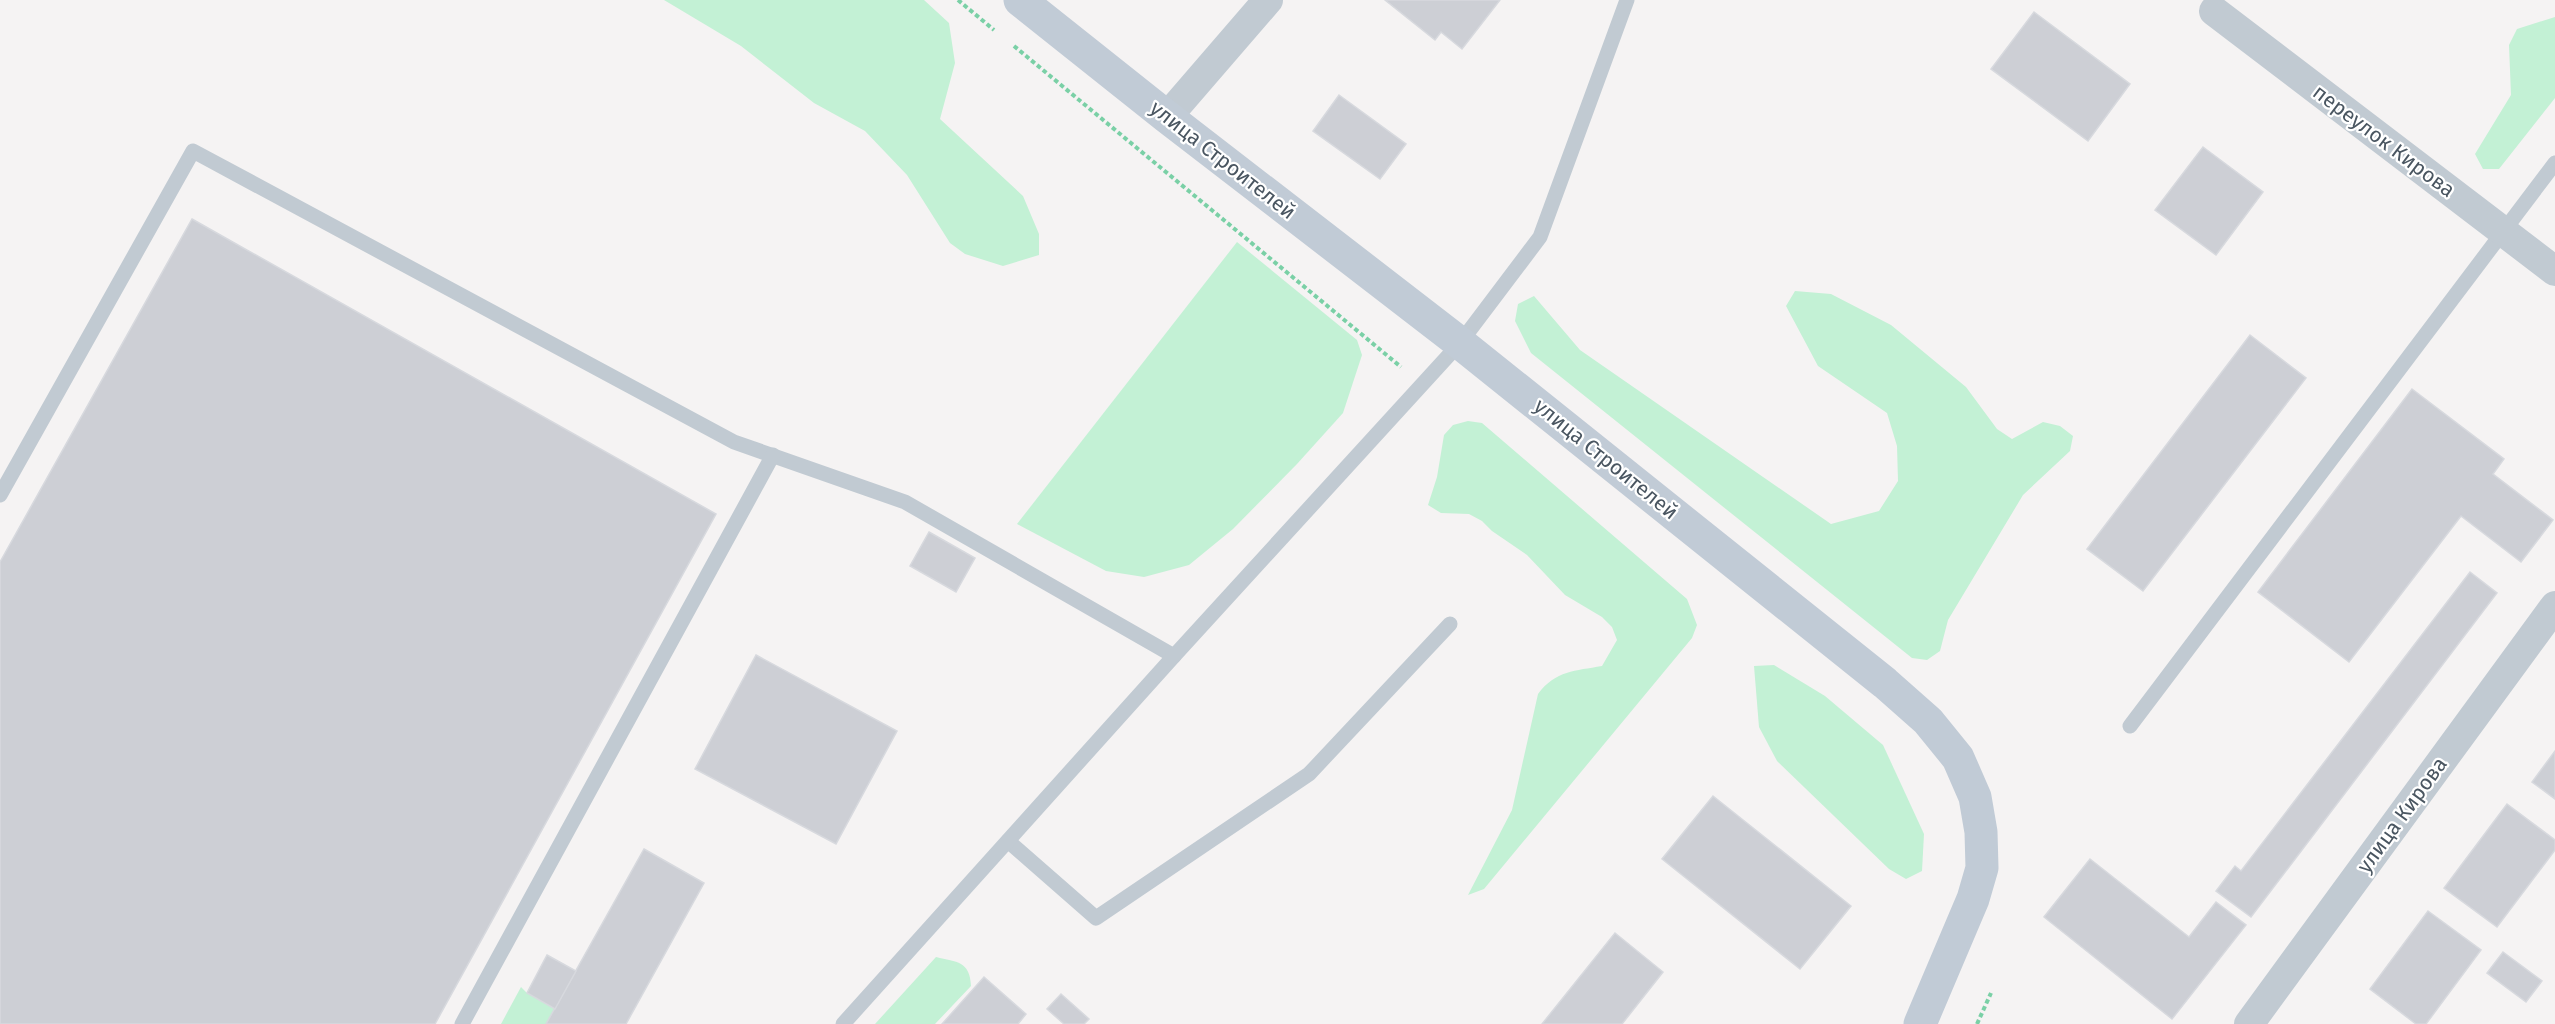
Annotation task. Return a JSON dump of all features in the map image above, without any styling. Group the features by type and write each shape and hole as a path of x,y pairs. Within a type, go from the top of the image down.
{"main road":[{"name":"улица Строителей","path":"1020,0 1167,117 1460,343 1885,683 1928,721 1958,758 1975,797 1981,832 1982,868 1973,899 1920,1024"}],"street":[{"path":"1167,117 1268,0"},
{"name":"переулок Кирова","path":"2214,6 2555,271"},
{"name":"улица Кирова","path":"2249,1024 2555,606"}],"lane":[{"path":"843,1024 1460,343 1540,237 1627,0"},
{"path":"0,495 193,151 734,442 905,502 1174,656"},
{"path":"2130,726 2555,163"},
{"path":"462,1024 773,455"},
{"path":"1008,841 1096,918 1310,774 1450,624"}],"path":[{"path":"958,0 1004,38"},
{"path":"1012,45 1423,384"},
{"path":"1977,1024 1991,993"}],"green space":[{"path":"664,0 924,0 949,23 955,63 940,119 1023,196 1039,234 1039,255 1003,266 965,254 950,243 907,175 865,131 814,103 741,46"},
{"path":"2555,17 2555,98 2499,169 2483,169 2475,154 2511,95 2509,45 2517,29"},
{"path":"1237,242 1357,340 1362,355 1343,413 1233,529 1189,565 1144,577 1106,571 1017,524"},
{"path":"1795,291 1831,294 1891,325 1966,387 1997,429 2012,439 2043,422 2060,426 2073,436 2070,451 2023,495 1948,620 1940,651 1927,660 1912,658 1531,353 1515,321 1518,304 1534,296 1580,350 1831,524 1879,511 1898,481 1897,446 1887,413 1818,366 1786,306"},
{"path":"1468,421 1482,423 1687,599 1697,625 1692,638 1484,889 1468,895 1512,810 1538,694 1559,676 1602,666 1617,640 1612,627 1602,617 1565,595 1527,555 1492,531 1482,521 1469,514 1441,513 1428,505 1437,477 1444,435 1453,425"},
{"path":"1774,665 1825,696 1883,745 1924,834 1922,871 1906,879 1889,869 1777,761 1759,727 1754,666"},
{"path":"936,957 965,967 971,986 935,1024 875,1024"},
{"path":"521,987 555,1009 546,1024 501,1024"}],"building":[{"path":"1385,0 1500,0 1462,49 1441,32 1435,40"},
{"path":"2034,12 2130,84 2088,141 1991,69"},
{"path":"1339,95 1406,144 1380,179 1313,131"},
{"path":"2203,147 2263,192 2216,255 2155,210"},
{"path":"192,219 716,514 435,1024 0,1024 0,562"},
{"path":"2250,335 2306,378 2143,591 2087,549"},
{"path":"2412,389 2504,459 2493,474 2553,520 2521,562 2461,516 2349,662 2258,592"},
{"path":"929,532 975,558 956,592 910,566"},
{"path":"2470,572 2497,593 2251,917 2216,891 2235,866 2241,871"},
{"path":"756,655 897,731 836,844 695,769"},
{"path":"2555,751 2555,799 2532,782"},
{"path":"1713,796 1851,906 1800,969 1662,859"},
{"path":"2507,804 2555,840 2555,850 2497,927 2444,888"},
{"path":"644,849 704,883 626,1024 546,1024"},
{"path":"2090,859 2189,937 2216,902 2246,925 2172,1019 2044,917"},
{"path":"2428,911 2481,950 2426,1024 2416,1024 2370,989"},
{"path":"1615,933 1663,972 1622,1024 1542,1024"},
{"path":"2503,952 2542,981 2526,1002 2487,973"},
{"path":"547,955 576,971 555,1009 527,993"},
{"path":"984,977 1026,1014 1018,1024 942,1024"},
{"path":"1061,994 1089,1019 1084,1024 1064,1024 1047,1009"}]}
